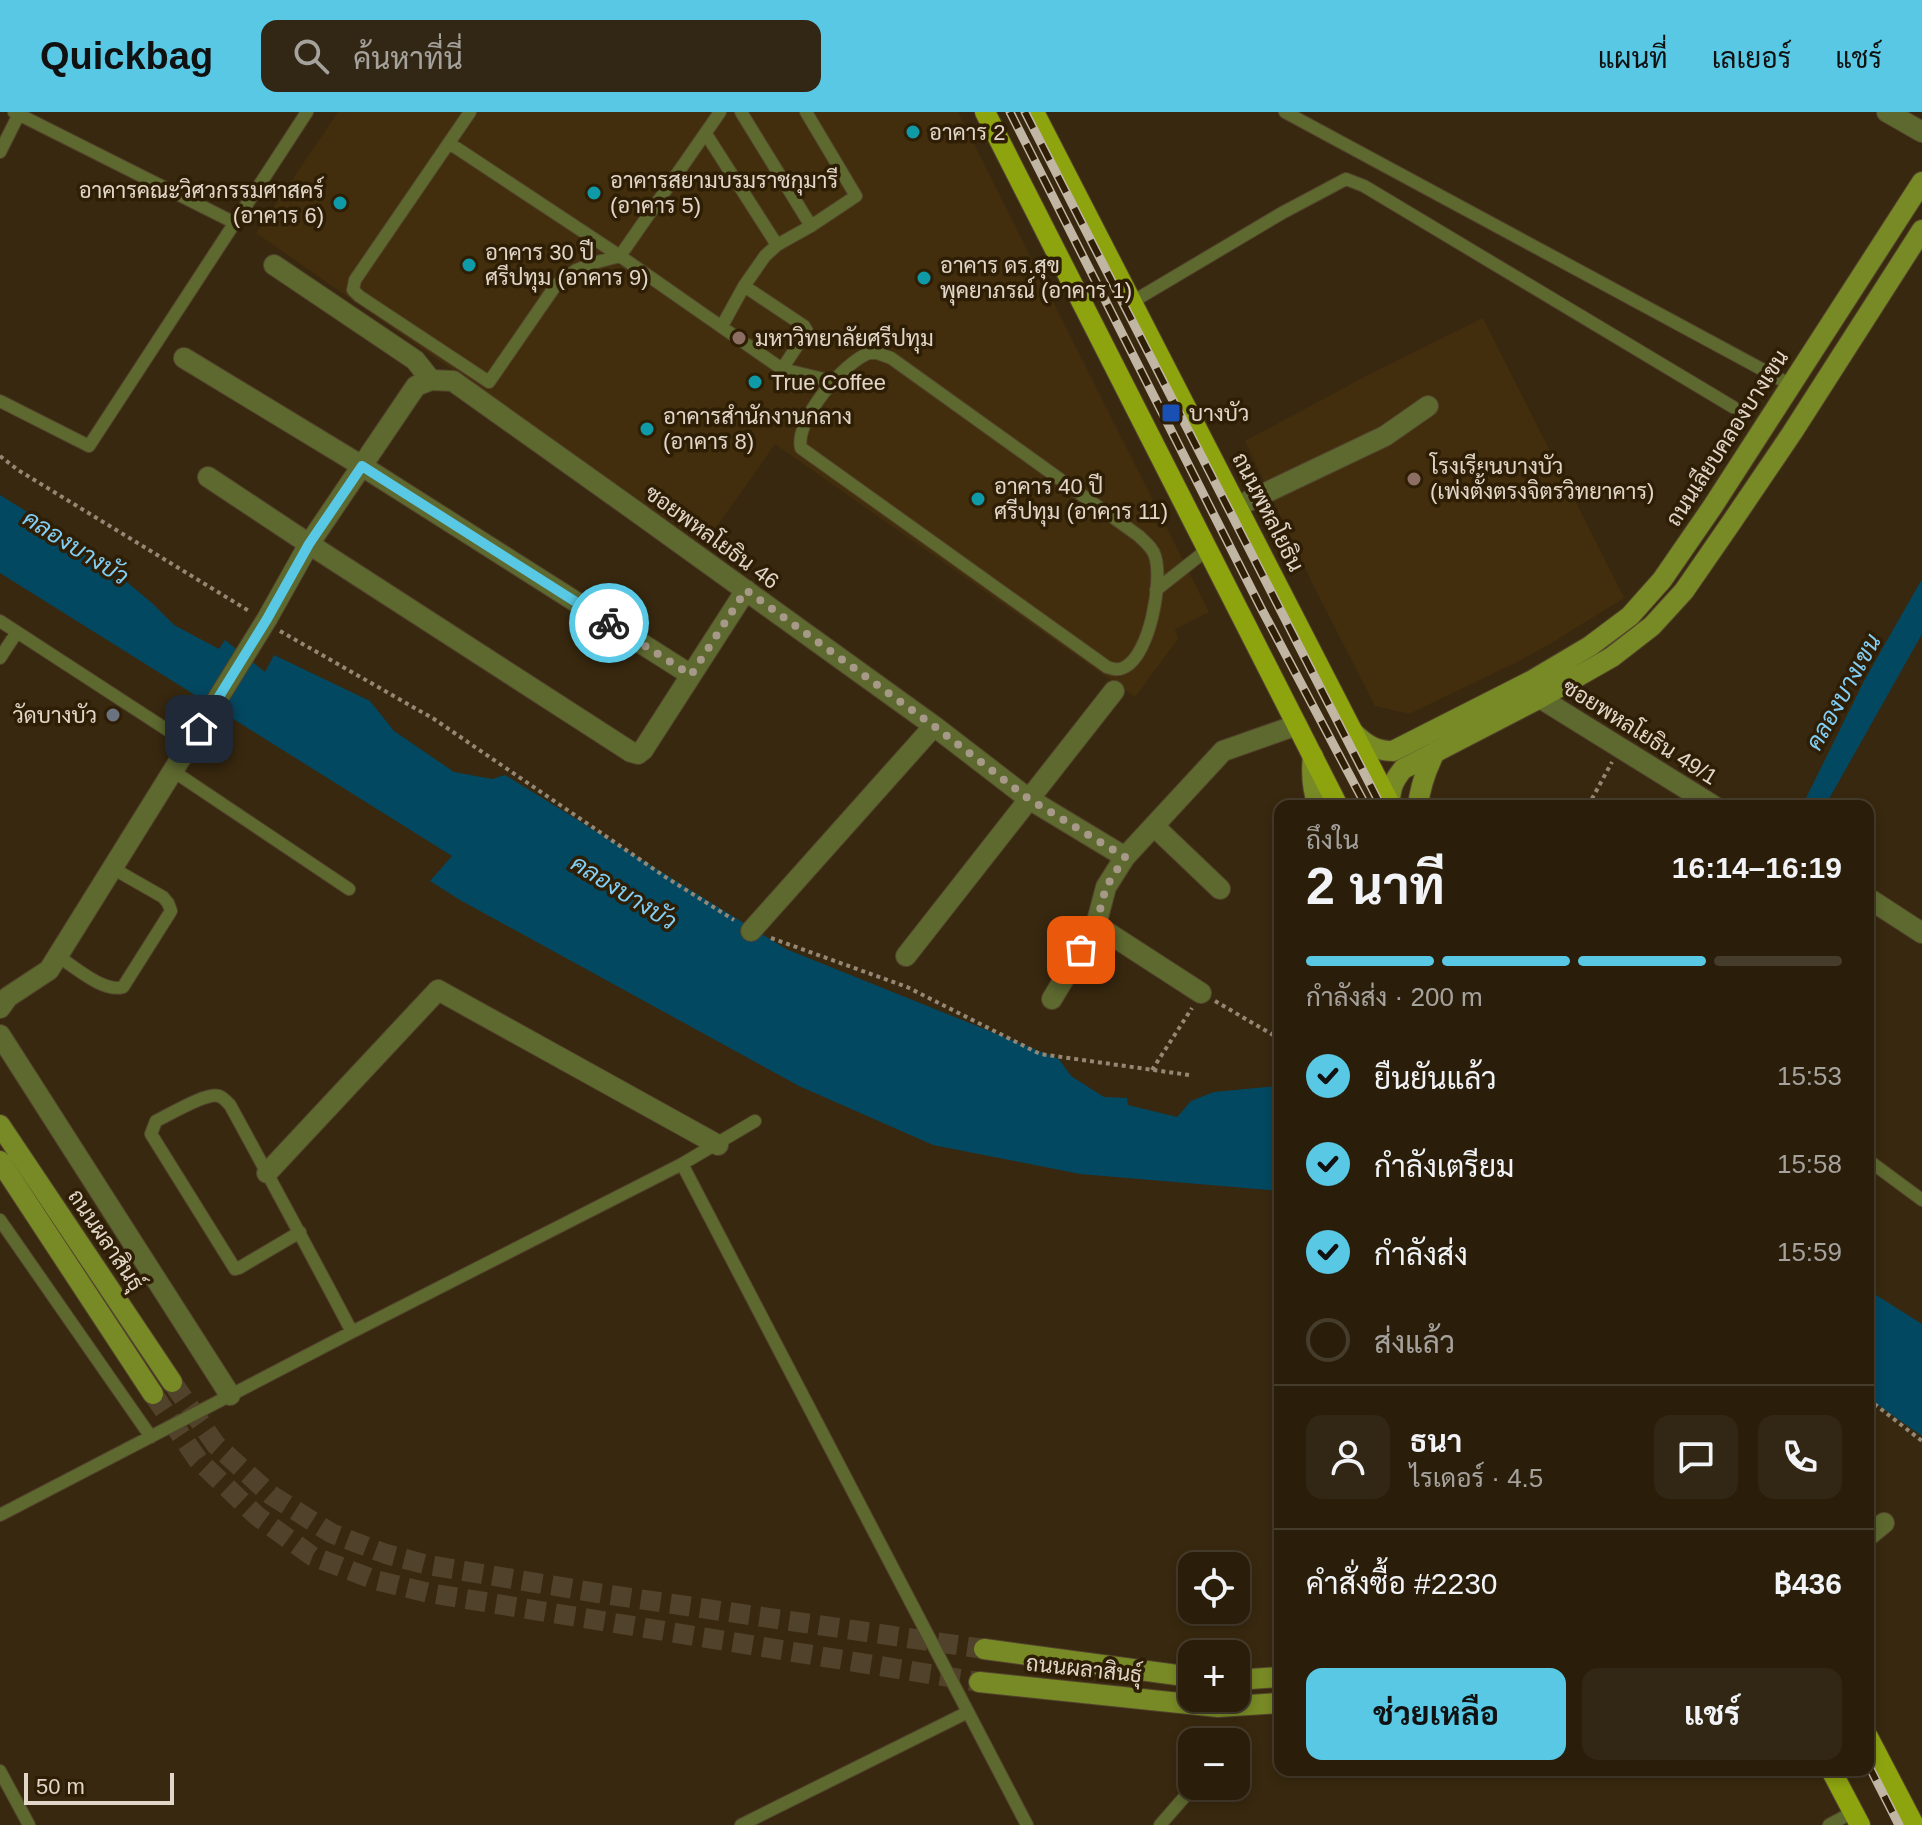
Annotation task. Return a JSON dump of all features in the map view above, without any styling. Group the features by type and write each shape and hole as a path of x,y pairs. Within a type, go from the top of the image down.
{"main road":[{"path":"985,112 1335,800"},
{"name":"ถนนพหลโยธิน","path":"1034,112 1388,800"},
{"name":"ถนนเลียบคลองบางเขน","path":"1564,673 1590,646 1630,616 1662,580 1922,182"},
{"name":"ถนนเลียบคลองบางเขน","path":"1536,690 1564,673 1612,657 1652,626 1684,591 1792,433 1922,230"},
{"name":"ซอยพหลโยธิน 49/1","path":"1353,732 1370,746 1393,751 1536,690"},
{"name":"ซอยพหลโยธิน 49/1","path":"1390,800 1395,778 1403,769 1536,690"},
{"path":"1419,800 1425,771 1435,752"},
{"path":"1313,756 1311,774 1316,800"},
{"name":"ถนนผลาสินธุ์","path":"0,1125 172,1382"},
{"name":"ถนนผลาสินธุ์","path":"0,1161 153,1394"},
{"name":"ถนนผลาสินธุ์","path":"984,1649 1178,1675"},
{"path":"1250,1679 1274,1677"},
{"name":"ถนนผลาสินธุ์","path":"979,1682 1218,1707 1274,1703"},
{"path":"1874,1748 1914,1825"},
{"path":"1834,1776 1856,1818"}],"street":[{"path":"1887,112 1922,132"},
{"path":"0,1008 8,997 49,970 59,957 267,621 309,544 416,386 431,380 415,360 274,265"},
{"path":"184,358 362,466 691,675"},
{"name":"ซอยพหลโยธิน 46","path":"431,380 453,381 934,726 1029,799 1125,857"},
{"path":"1238,506 1385,436 1428,406"},
{"path":"208,477 638,754 746,590"},
{"name":"ซอยพหลโยธิน 49/1","path":"1536,690 1704,800"},
{"path":"906,956 1114,691"},
{"path":"1052,999 1096,925 1106,887 1125,857 1223,751 1297,725"},
{"path":"751,931 934,726"},
{"path":"1154,826 1220,889"},
{"path":"1874,902 1922,933"},
{"path":"1096,925 1201,993"},
{"path":"267,1173 438,990 718,1145"},
{"path":"0,1035 230,1395"}],"lane":[{"path":"0,401 89,446 307,112"},
{"path":"470,112 355,280 353,290 489,382 556,285 576,270 620,256 720,112"},
{"path":"741,112 811,226"},
{"path":"722,326 744,286 761,261 777,245 856,196 806,112"},
{"path":"1285,112 1791,385"},
{"path":"0,152 16,113 235,223"},
{"path":"706,134 777,245"},
{"path":"449,143 620,256 782,369 832,381"},
{"path":"1132,302 1282,213 1346,179 1364,186 1733,407"},
{"path":"744,286 807,329 782,369"},
{"path":"877,353 891,358 1139,536 1154,552 1156,590 1151,629 1127,667 1116,670 1107,667 805,452 799,444 800,436 832,381 860,356 877,353"},
{"path":"1156,590 1208,549"},
{"path":"0,621 194,736"},
{"path":"0,658 17,632"},
{"path":"173,771 349,889"},
{"path":"59,957 106,987 123,987 171,911 163,897 114,869"},
{"path":"300,1232 235,1269 151,1134 156,1121 214,1095 222,1097 230,1105 300,1232 352,1332"},
{"path":"0,1515 682,1164 755,1121"},
{"path":"682,1164 1027,1825"},
{"path":"1874,1164 1922,1200"},
{"path":"0,1220 151,1437"},
{"path":"741,1825 968,1712"},
{"path":"0,1771 29,1825"},
{"path":"1160,1825 1182,1800"},
{"path":"1829,1825 1856,1818"}],"path":[{"path":"0,456 18,470 267,621 434,719 667,878 751,931 907,987 1040,1054 1189,1075"},
{"path":"1591,800 1620,747"},
{"path":"1152,1070 1201,993 1274,1036"},
{"path":"1874,1404 1922,1441"}],"shaded area":[{"name":"มหาวิทยาลัยศรีปทุม","path":"338,112 958,112 1209,612 1175,629 1178,639 1135,697 775,444 704,545 256,233"},
{"name":"โรงเรียนบางบัว (เพ่งตั้งตรงจิตรวิทยาคาร)","path":"1483,318 1624,598 1519,661 1409,714 1375,706 1245,441"}],"water":[{"name":"คลองบางบัว","path":"0,495 87,549 174,625 219,649 225,640 265,672 274,655 370,701 394,731 454,772 492,779 505,775 786,949 1059,1059 1071,1076 1104,1097 1127,1098 1128,1105 1177,1117 1191,1101 1214,1092 1274,1086 1274,1190 1080,1174 933,1145 799,1086 430,881 452,856 0,573"},
{"path":"1922,579 1922,634 1828,800 1805,800 1865,679"},
{"path":"1874,1294 1922,1324 1922,1436 1874,1402"}],"tunnel":[{"path":"172,1382 216,1445 271,1495 331,1533 386,1554 428,1565 604,1594 984,1649"},
{"path":"153,1394 198,1460 257,1516 312,1556 375,1580 429,1593 979,1682"}],"railway":[{"path":"1010,112 1261,608 1363,800"},
{"path":"1025,112 1378,800"},
{"path":"1874,1776 1899,1825"}],"way so far":[{"path":"609,623 691,675 746,590 1029,799 1125,857 1106,887 1096,925 1081,950"}],"place":[{"name":"อาคาร 2","path":"913,132"},
{"name":"อาคารสยามบรมราชกุมารี (อาคาร 5)","path":"594,193"},
{"name":"อาคารคณะวิศวกรรมศาสคร์ (อาคาร 6)","path":"340,203"},
{"name":"อาคาร 30 ปี ศรีปทุม (อาคาร 9)","path":"469,265"},
{"name":"อาคาร ดร.สุข พุคยาภรณ์ (อาคาร 1)","path":"924,278"},
{"name":"มหาวิทยาลัยศรีปทุม","path":"739,338"},
{"name":"True Coffee","path":"755,382"},
{"name":"บางบัว","path":"1171,413"},
{"name":"อาคารสำนักงานกลาง (อาคาร 8)","path":"647,429"},
{"name":"โรงเรียนบางบัว (เพ่งตั้งตรงจิตรวิทยาคาร)","path":"1414,479"},
{"name":"อาคาร 40 ปี ศรีปทุม (อาคาร 11)","path":"978,499"},
{"name":"วัดบางบัว","path":"113,715"}],"route":[{"path":"199,729 309,544 362,466 609,623"}],"water label":[{"name":"คลองบางเขน","path":"1843,692"}]}
